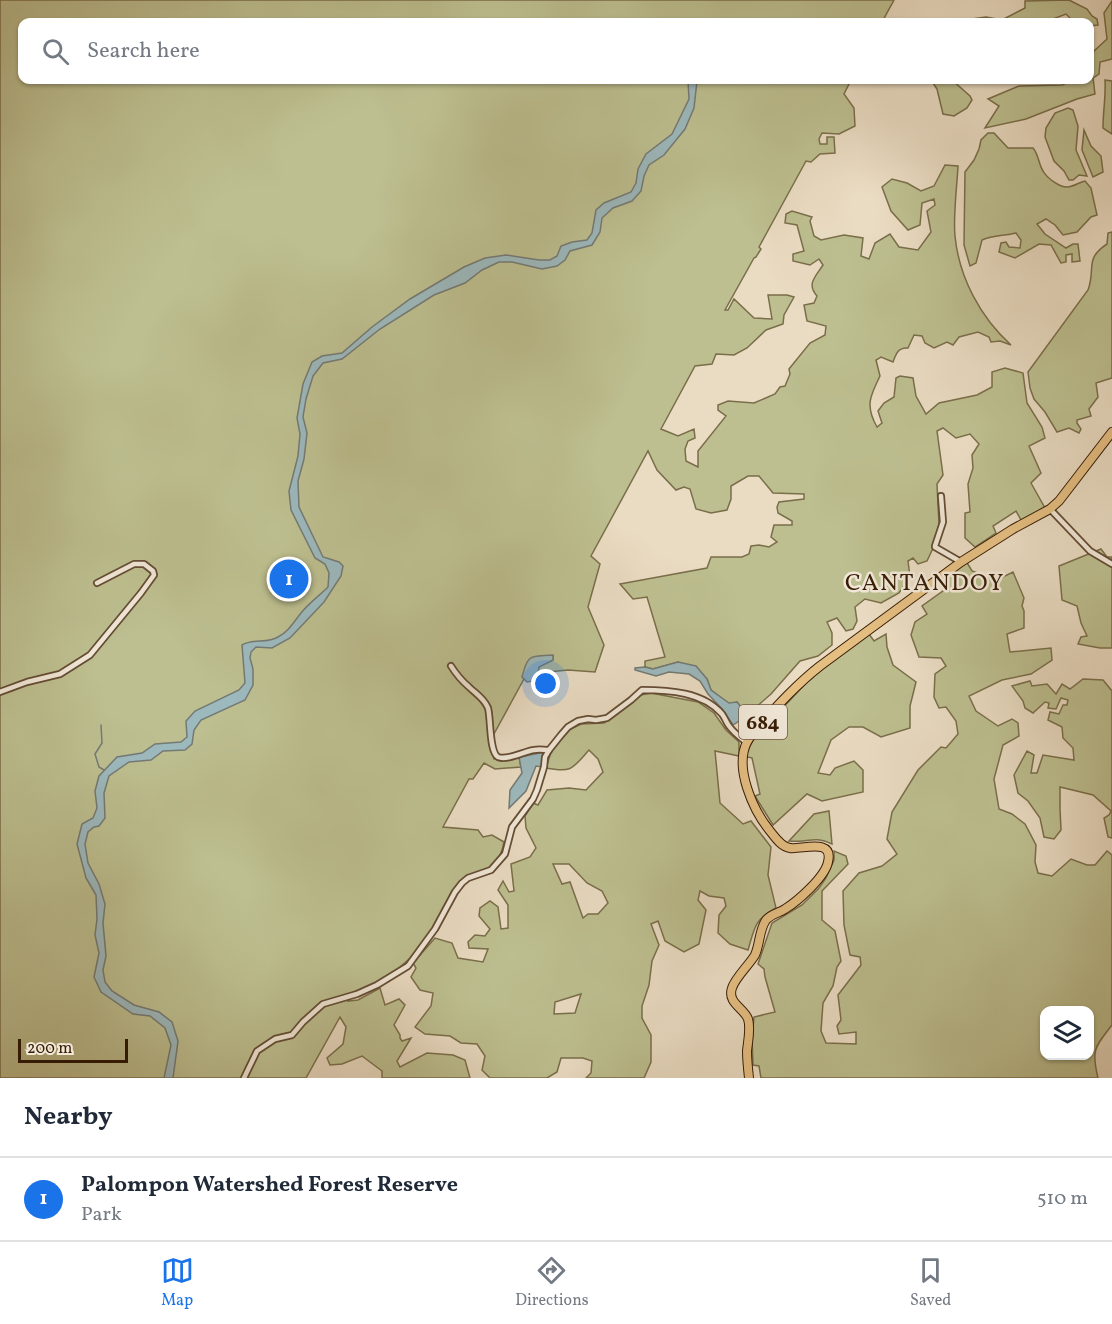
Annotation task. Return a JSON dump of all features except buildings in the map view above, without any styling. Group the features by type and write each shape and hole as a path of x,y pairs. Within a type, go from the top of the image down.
{"highway":[{"name":"684","path":"749,1078 748,1020 746,1014 735,1004 731,989 756,952 762,927 767,919 787,908 807,892 828,864 828,857 827,852 818,846 785,847 764,823 753,803 744,773 743,756 747,742 809,675 961,562 1050,509 1059,501 1112,432"}],"street":[{"path":"941,496 943,522 935,546 961,562"},
{"path":"1050,509 1090,551 1112,564"},
{"path":"0,692 27,682 60,674 90,655 154,575 153,571 144,564 134,564 97,583"},
{"path":"451,666 456,675 483,699 487,706 493,751 496,756 501,758 534,750 549,750"},
{"path":"244,1078 257,1051 275,1039 292,1035 323,1004 357,994 408,966 435,929 454,892 468,878 491,870 504,854 512,827 537,790 545,757 568,727 578,721 607,718 642,690 684,693 699,698 717,710 731,729 747,742"}],"green space":[{"path":"0,0 894,0 884,18 18,18 18,84 849,84 844,94 854,108 855,126 839,134 822,133 819,139 820,144 827,144 827,137 834,137 835,153 820,154 811,162 806,161 759,247 761,249 725,310 728,310 734,299 754,318 772,319 768,295 794,297 784,315 783,324 766,330 747,348 734,355 716,354 712,364 695,366 661,429 678,436 694,429 695,438 688,441 685,449 686,461 698,467 698,451 726,416 718,410 718,405 728,401 754,403 775,394 780,387 785,386 790,374 789,369 810,343 825,335 826,326 807,321 804,305 814,303 817,296 812,284 823,265 819,259 810,265 793,261 793,254 804,251 797,225 785,223 786,214 792,211 812,217 810,221 814,236 821,240 844,235 863,238 861,256 869,259 875,243 890,234 899,247 918,250 931,232 927,211 935,205 934,199 922,203 920,225 908,230 891,211 882,187 892,179 907,183 921,191 934,186 945,165 958,166 955,236 961,266 981,309 1011,345 1000,341 991,342 989,337 978,332 959,337 953,345 947,342 934,348 925,343 922,336 914,335 908,348 900,350 893,362 881,357 876,360 880,376 871,395 871,413 877,427 882,423 878,411 884,403 894,397 896,378 900,376 913,378 916,396 926,414 939,403 977,395 992,387 992,372 1005,368 1023,373 1027,403 1042,427 1045,438 1029,446 1041,473 1031,483 1045,508 1021,520 1016,511 993,526 996,533 975,547 965,538 965,513 970,512 968,484 973,468 972,455 979,444 970,434 956,438 943,428 937,431 943,475 937,484 939,524 934,546 927,561 918,564 913,558 908,561 910,577 899,593 881,603 865,599 855,607 857,621 853,629 846,631 837,618 827,622 832,633 832,645 818,656 800,661 771,694 755,708 745,712 737,702 729,704 711,690 707,679 678,662 653,669 645,667 645,661 665,657 647,597 633,599 620,584 707,568 711,557 742,557 749,554 751,546 769,547 777,542 771,537 774,525 792,525 792,521 778,513 779,502 804,499 804,494 773,493 759,476 748,476 731,486 731,499 727,510 711,513 696,509 690,489 684,487 676,490 657,470 648,451 591,556 600,564 588,607 604,645 595,672 568,670 548,672 545,683 540,682 537,677 539,666 553,660 553,656 536,657 489,743 494,759 519,757 521,767 495,769 484,763 473,779 469,779 443,827 478,830 483,837 492,835 504,842 501,854 491,867 463,879 456,886 435,927 411,958 377,983 353,992 348,1001 358,1000 380,988 385,1005 399,999 405,1005 394,1025 402,1041 411,1038 397,1061 400,1067 427,1053 453,1055 465,1060 470,1078 382,1078 382,1071 362,1056 342,1064 330,1065 327,1058 343,1044 346,1027 340,1017 306,1078 0,1078"},
{"path":"1069,0 1087,9 1097,19 1098,25 1094,26 1094,18 1070,18 1066,14 1056,18 1006,18 1025,8 1025,1"},
{"path":"1112,1 1112,59 1100,62 1099,74 1094,77 1094,51 1107,39 1104,13"},
{"path":"1105,80 1112,81 1112,134 1103,128"},
{"path":"934,84 956,84 972,100 967,108 954,116 943,114"},
{"path":"1094,84 1095,94 1026,119 985,128 999,106 988,99 1019,86"},
{"path":"1068,108 1073,110 1078,126 1076,150 1087,176 1079,175 1073,180 1069,180 1054,161 1045,137 1046,128 1055,113"},
{"path":"1084,130 1091,146 1101,156 1103,172 1093,177 1082,150"},
{"path":"988,133 994,133 1008,148 1033,148 1043,171 1057,184 1070,187 1085,181 1091,188 1097,215 1091,217 1077,232 1063,235 1046,219 1037,224 1045,234 1066,248 1078,244 1080,261 1072,262 1072,254 1066,255 1066,262 1061,263 1051,245 1039,244 1015,258 999,252 1001,243 1006,242 1009,247 1020,248 1021,240 1016,233 982,240 976,263 970,266 964,245 965,172 974,160 981,140"},
{"path":"1112,232 1112,378 1096,383 1098,397 1089,409 1091,416 1077,420 1081,429 1079,433 1069,428 1057,432 1034,399 1028,372 1088,290 1095,255 1107,244 1108,233"},
{"path":"1101,549 1107,557 1112,557 1112,648 1078,644 1081,637 1087,636 1077,606 1062,600 1059,566"},
{"path":"966,561 972,571 997,580 1013,572 1024,598 1022,606 1024,628 1007,634 1010,652 1051,648 1052,660 1031,674 1002,680 969,696 976,711 998,726 1012,719 1018,723 1019,736 1003,745 994,779 999,809 1012,814 1025,824 1036,845 1035,862 1038,873 1052,876 1071,859 1087,865 1095,865 1107,851 1112,855 1112,1025 1096,1049 1095,1061 1098,1078 761,1078 759,1066 753,1065 754,1017 775,1012 764,969 758,964 772,923 802,905 819,888 834,860 834,851 846,856 848,864 822,891 822,920 835,931 841,961 837,967 833,986 823,1003 821,1031 826,1043 856,1044 856,1032 839,1034 837,1026 841,1020 838,995 861,965 860,957 850,955 844,925 843,891 859,873 882,866 897,854 887,839 892,812 918,770 941,747 946,748 958,734 956,721 946,707 939,708 934,697 935,674 946,666 941,658 919,657 911,635 915,622 927,614 922,606 947,588 942,579"},
{"path":"869,634 874,641 886,634 887,647 893,665 916,682 910,706 910,728 881,737 863,727 849,727 831,740 818,773 830,775 835,768 854,761 863,770 863,792 822,801 807,794 773,825 755,796 760,794 752,758 747,757 747,752 755,737 811,678"},
{"path":"1083,679 1103,680 1112,691 1112,838 1108,837 1104,818 1111,811 1093,795 1060,787 1061,830 1054,839 1044,837 1040,818 1028,801 1018,793 1014,775 1027,751 1034,755 1031,773 1037,773 1043,755 1074,760 1073,748 1063,738 1062,727 1048,720 1050,712 1059,714 1063,705 1067,705 1068,700 1061,698 1056,709 1048,708 1049,703 1045,702 1033,713 1025,708 1023,701 1012,686 1030,681 1032,686 1047,684 1056,694 1062,684 1070,689"},
{"path":"651,693 698,702 714,713 726,730 739,742 739,756 715,751 720,803 743,824 751,821 771,847 768,875 776,908 759,920 748,950 730,944 718,933 719,915 726,906 724,898 709,896 700,891 698,900 706,910 699,944 684,952 665,941 658,921 651,924 659,945 652,961 649,985 642,1006 642,1018 651,1035 651,1062 644,1078 586,1078 591,1073 592,1061 583,1058 561,1058 557,1072 547,1078 490,1078 482,1070 485,1056 477,1044 461,1043 450,1036 425,1034 415,1027 431,1006 433,993 420,990 411,977 416,968 413,963 435,938 452,943 458,958 483,962 488,949 469,948 468,942 475,935 485,936 490,929 479,916 480,908 490,901 498,907 501,929 508,928 508,905 498,890 503,881 509,892 514,891 511,864 530,857 536,848 526,828 525,816 533,803 538,805 547,790 569,788 586,790 603,772 598,759 589,750 579,762 567,770 546,768 551,752 569,730 581,724 604,723 641,695","holes":["553,864 569,864 587,883 602,891 608,903 598,914 588,914 583,918 570,882 562,884","581,994 575,1013 554,1014 555,1002"]},
{"path":"829,811 832,844 815,840 789,841 814,814"}],"water":[{"path":"688,84 697,84 694,108 685,129 664,155 649,165 641,191 632,201 613,208 602,218 600,232 592,245 570,251 565,260 557,266 542,269 512,262 499,262 482,270 465,283 434,295 380,329 342,359 323,363 313,376 303,417 307,433 304,459 298,481 299,507 323,557 339,562 343,566 341,576 324,602 290,638 272,648 256,647 251,652 253,685 245,700 201,720 194,730 192,744 185,750 163,751 151,760 129,762 109,776 104,793 105,818 99,826 88,832 85,844 88,863 99,884 105,904 103,923 106,956 103,970 105,982 112,991 134,1005 159,1012 172,1022 178,1041 173,1078 164,1078 171,1045 165,1028 150,1016 133,1014 101,992 94,977 99,953 95,935 96,895 86,878 77,844 82,824 93,818 97,808 95,791 99,776 117,757 142,753 155,744 181,742 187,737 186,721 195,711 239,690 245,683 242,645 274,639 282,635 307,606 328,587 329,573 325,564 315,558 291,510 289,491 298,456 300,434 297,418 303,384 312,362 322,356 342,353 410,299 464,267 485,258 506,255 550,260 557,256 561,246 587,240 592,233 596,210 604,203 631,192 636,183 638,169 646,154 672,134 689,99"},
{"path":"553,655 553,660 539,667 537,677 540,682 536,684 533,681 527,682 522,677 528,660"},
{"path":"678,662 696,666 707,679 711,690 729,703 737,702 745,712 745,717 733,725 700,681 689,674 669,672 656,676 635,670 635,668 645,667 653,669"},
{"path":"545,753 542,767 536,766 526,791 509,808 510,790 522,773 519,757"}],"waterway":[{"path":"101,725 102,743 95,754 99,767 104,770"}],"place":[{"name":"Palompon Watershed Forest Reserve","path":"289,579"}],"district":[{"name":"CANTANDOY","path":"925,582"}]}
